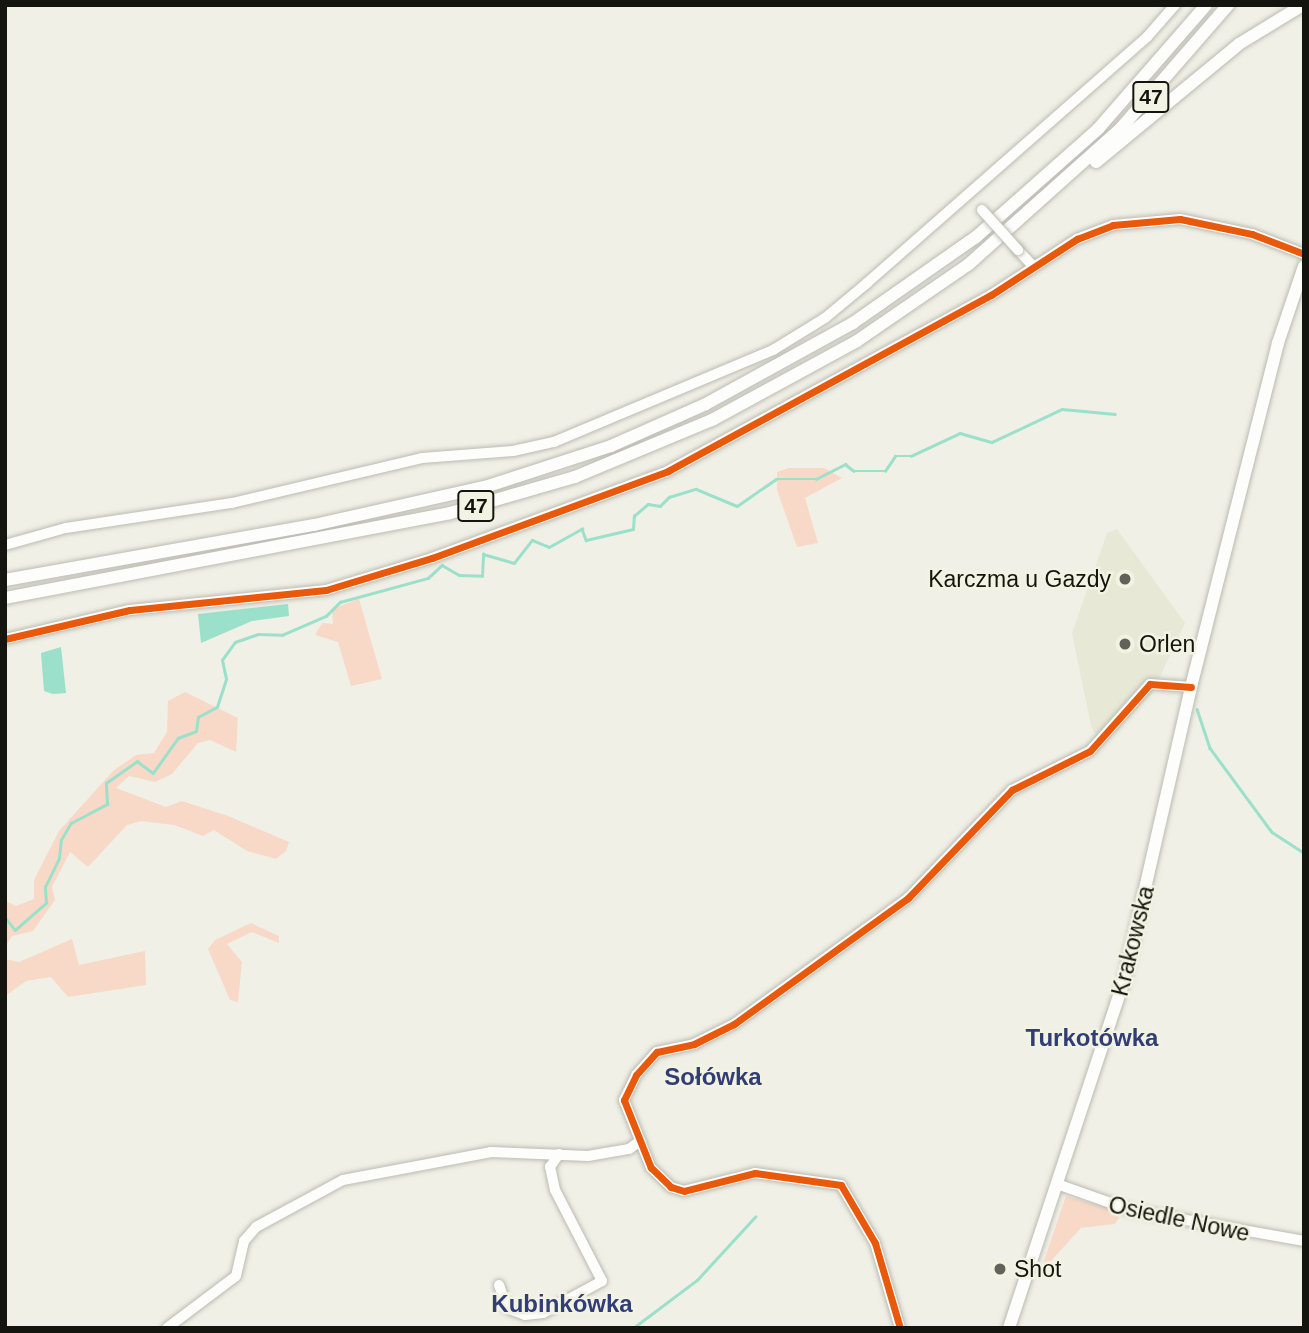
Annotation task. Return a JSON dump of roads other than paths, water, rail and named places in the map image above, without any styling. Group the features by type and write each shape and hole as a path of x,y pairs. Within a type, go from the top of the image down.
{"main road":[{"name":"47","path":"5,580 314,525 488,486 611,446 704,405 853,323 976,237 1098,129 1206,5"},
{"name":"47","path":"5,597 450,513 620,460 754,399 884,324 969,264 1067,182 1172,73 1228,5"},
{"path":"1067,182 1239,44 1303,5"},
{"name":"Krakowska","path":"1009,1328 1124,980 1191,687 1278,343 1304,266"}],"street":[{"path":"5,545 66,528 232,503 422,458 513,451 589,431 803,333 968,194 1147,37 1175,5"},
{"path":"968,194 1034,267"},
{"path":"5,639 130,610 326,590 445,553 668,471 1093,232 1158,218 1252,234 1304,254"},
{"path":"900,1328 875,1243 841,1185 755,1173 684,1191 659,1179 624,1100 647,1060 734,1024 908,898 1012,790 1090,751 1150,684 1191,687"},
{"path":"167,1328 236,1276 244,1241 256,1227 310,1194 343,1180 491,1152 615,1152 640,1141"},
{"path":"499,1285 508,1308 525,1315 543,1313 602,1281 555,1190 550,1167 559,1154"},
{"name":"Osiedle Nowe","path":"1057,1184 1130,1210 1304,1241"}],"waterway":[{"path":"5,917 15,930 46,903 45,887 59,858 61,840 71,823 107,804 106,783 137,761 153,773 178,738 196,731 198,717 217,707 226,679 222,660 235,642 258,634 282,635 326,616 340,602 428,578 442,565 459,575 482,576 483,554 514,563 532,540 549,547 582,529 586,540 633,529 634,516 648,504 660,506 669,497 696,489 737,506 776,479 816,479 845,464 854,471 885,471 895,456 911,456 960,433 992,442 1062,409 1115,414"},
{"path":"1197,709 1210,748 1272,832 1304,853"},
{"path":"633,1328 697,1280 755,1217"}],"place":[{"name":"Karczma u Gazdy","path":"1125,579"},
{"name":"Orlen","path":"1125,644"},
{"name":"Shot","path":"1000,1269"}],"district":[{"name":"Turkotówka","path":"1092,1038"},
{"name":"Sołówka","path":"713,1077"},
{"name":"Kubinkówka","path":"562,1304"}]}
